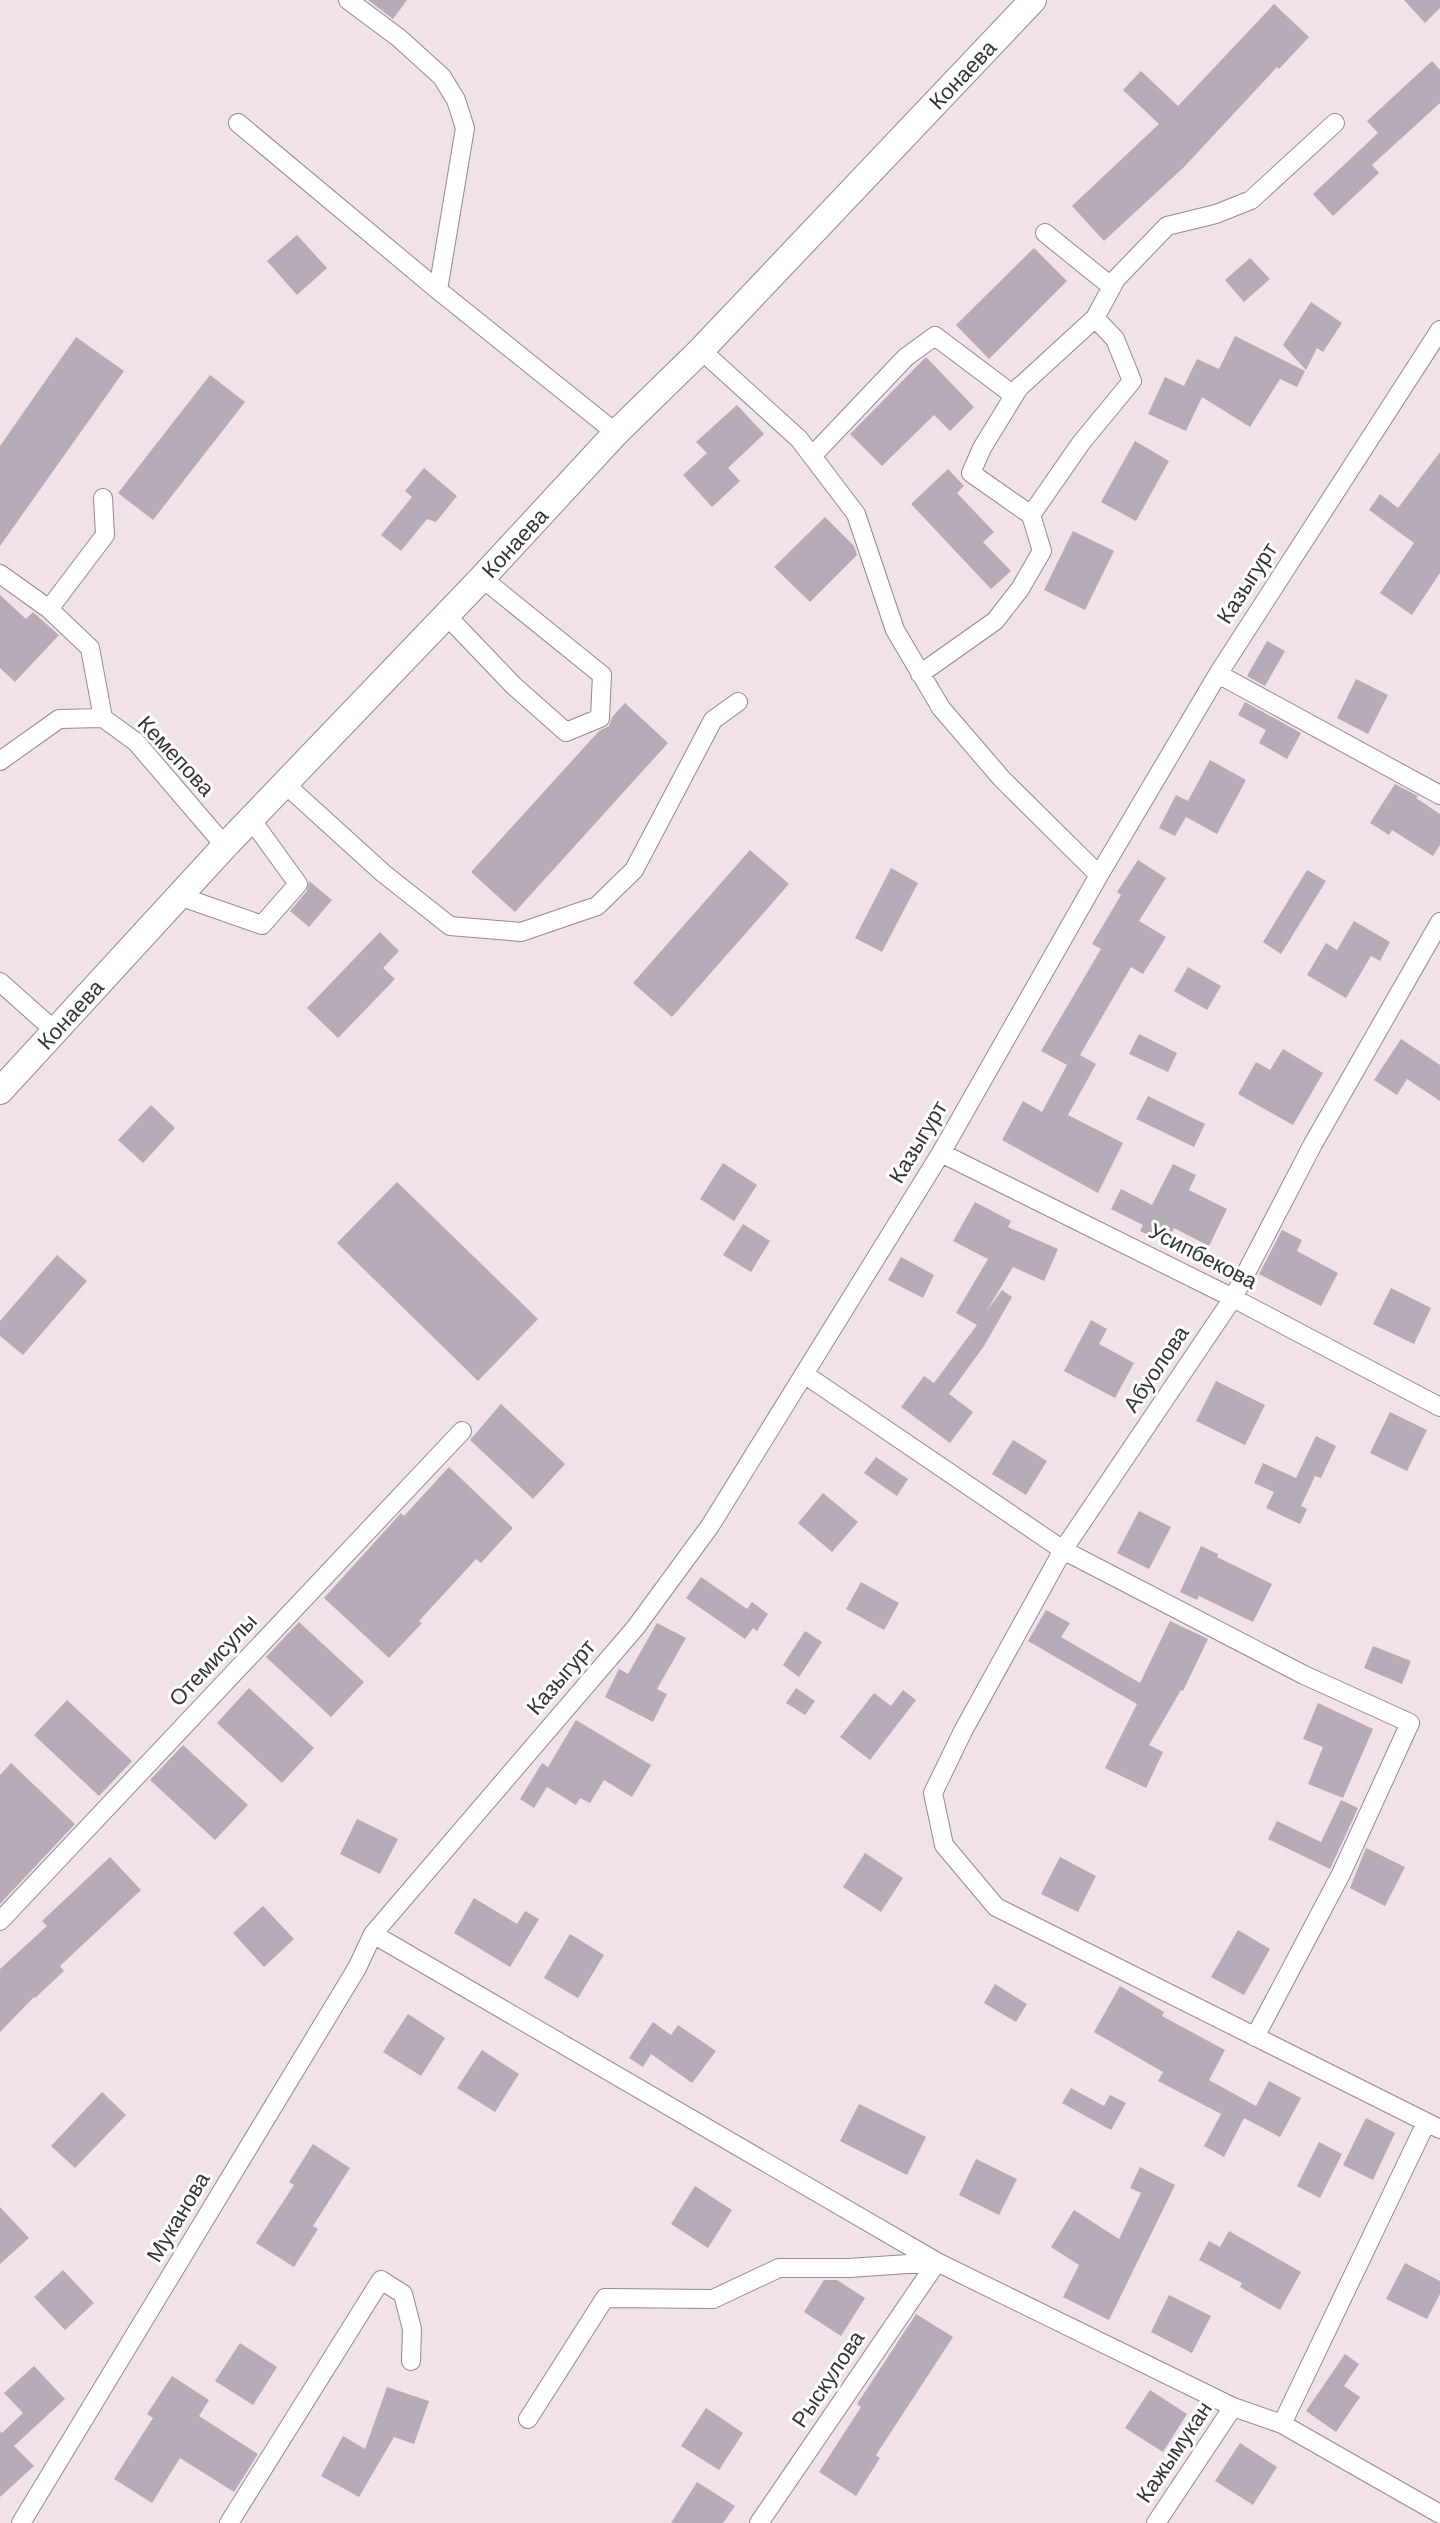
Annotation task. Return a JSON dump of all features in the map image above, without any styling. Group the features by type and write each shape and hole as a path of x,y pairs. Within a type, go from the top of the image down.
{"main road":[{"name":"Конаева","path":"0,1091 225,846 616,433 701,350 1033,0"}],"street":[{"path":"348,0 399,38 442,77 456,100 465,128 438,290"},
{"path":"238,123 616,433"},
{"path":"812,456 906,357 935,336 1012,394 1095,318 1116,279 1167,226 1216,214 1251,200 1335,123"},
{"path":"1045,233 1112,287"},
{"path":"1031,515 1081,443 1132,381 1115,339 1095,318"},
{"name":"Казыгурт","path":"373,1934 636,1627 710,1526 941,1153 1218,674 1440,330"},
{"path":"701,350 799,439 856,514 895,630 941,708 1002,779 1099,875"},
{"path":"920,674 995,621 1020,589 1042,551 1031,515 971,473 982,448 1020,386"},
{"path":"49,609 105,535 103,498"},
{"path":"0,574 49,609 90,648 103,718"},
{"path":"446,615 514,686 566,732 600,718 602,675 482,578"},
{"path":"1218,674 1440,795"},
{"path":"285,784 383,873 450,926 521,932 597,906 634,870 713,720 738,702"},
{"name":"Кемепова","path":"0,761 59,719 103,718 136,742 225,846"},
{"path":"179,896 262,925 298,884 251,819"},
{"name":"Абуолова","path":"1255,2037 996,1907 944,1845 933,1793 963,1731 1063,1550 1233,1298 1313,1144 1440,922"},
{"path":"0,982 55,1031"},
{"name":"Усипбекова","path":"941,1153 1233,1298 1440,1407"},
{"path":"804,1374 1063,1550 1304,1675 1410,1723 1341,1874 1255,2037 1433,2126 1282,2424"},
{"name":"Отемисулы","path":"0,1921 462,1431"},
{"path":"373,1934 937,2262 1233,2407 1282,2424 1440,2514"},
{"name":"Муканова","path":"21,2523 357,1968 373,1934"},
{"path":"528,2419 605,2298 713,2299 779,2268 849,2268 937,2262"},
{"name":"Рыскулова","path":"759,2523 937,2262"},
{"path":"229,2523 381,2280 403,2294 412,2329 411,2361"},
{"name":"Кажымукан","path":"1156,2523 1233,2407"}],"building":[{"path":"368,0 407,0 393,19"},
{"path":"1404,0 1440,0 1440,8 1425,23"},
{"path":"1274,4 1309,37 1184,167 1104,241 1072,206 1159,124 1123,90 1141,71 1178,106"},
{"path":"1432,61 1440,70 1440,103 1372,165 1379,173 1333,216 1313,194 1378,133 1367,121"},
{"path":"297,235 327,268 297,295 267,261"},
{"path":"1034,248 1067,281 989,359 956,325"},
{"path":"1250,258 1270,279 1244,302 1225,280"},
{"path":"1311,302 1342,323 1323,352 1317,348 1306,370 1283,345"},
{"path":"1235,336 1305,371 1297,387 1280,379 1250,427 1202,397 1186,431 1148,414 1165,377 1184,386 1197,359 1219,369"},
{"path":"76,337 124,371 0,546 0,446"},
{"path":"926,357 974,407 950,431 934,415 882,466 850,434"},
{"path":"210,375 245,402 153,520 118,493"},
{"path":"737,405 764,434 728,468 740,481 712,507 683,475 707,453 696,442"},
{"path":"1135,441 1169,461 1136,521 1101,502"},
{"path":"1440,452 1440,573 1412,615 1380,593 1414,543 1369,510 1380,494 1398,508"},
{"path":"424,468 457,496 436,522 427,519 401,551 381,535 412,497 405,491"},
{"path":"948,469 964,486 957,493 994,532 983,542 1011,571 991,589 911,504"},
{"path":"825,517 854,546 857,555 810,602 774,567"},
{"path":"1073,531 1114,551 1085,610 1044,590"},
{"path":"0,595 26,619 33,612 59,635 15,682 0,668"},
{"path":"1267,641 1285,651 1265,686 1247,676"},
{"path":"1356,679 1388,695 1368,734 1337,718"},
{"path":"1245,702 1301,733 1287,759 1259,743 1266,730 1238,715"},
{"path":"625,703 668,743 515,912 471,872 599,731 609,726 612,717"},
{"path":"1210,760 1246,780 1217,834 1186,817 1175,836 1159,828 1176,795 1188,801"},
{"path":"1395,784 1418,796 1416,798 1440,814 1440,845 1433,856 1392,830 1389,835 1370,823"},
{"path":"750,850 789,884 672,1017 633,983"},
{"path":"1138,860 1166,878 1139,921 1166,937 1143,974 1131,967 1080,1055 1096,1064 1068,1115 1123,1143 1098,1193 1002,1140 1023,1101 1042,1112 1067,1065 1041,1051 1101,949 1092,944 1121,895 1117,892"},
{"path":"891,868 918,883 882,952 855,938"},
{"path":"1307,870 1326,881 1281,954 1263,942"},
{"path":"309,881 332,900 309,927 290,911 307,891"},
{"path":"1354,921 1390,942 1380,961 1371,956 1346,998 1307,975 1326,943 1337,950"},
{"path":"380,932 399,951 383,968 395,979 338,1038 307,1008"},
{"path":"1188,967 1221,986 1207,1010 1174,991"},
{"path":"1139,1034 1177,1053 1168,1072 1129,1054"},
{"path":"1401,1039 1440,1065 1440,1101 1407,1079 1397,1095 1374,1080"},
{"path":"1283,1049 1323,1073 1293,1125 1238,1094 1256,1062 1270,1070"},
{"path":"1148,1096 1205,1124 1194,1147 1136,1119"},
{"path":"151,1105 175,1128 143,1163 118,1140"},
{"path":"723,1163 757,1185 734,1221 700,1199"},
{"path":"1173,1164 1196,1175 1189,1190 1227,1209 1209,1246 1174,1228 1166,1244 1140,1231 1143,1225 1111,1209 1121,1189 1152,1205"},
{"path":"397,1182 538,1319 478,1381 337,1243"},
{"path":"975,1202 1011,1221 1008,1227 1058,1249 1044,1281 1013,1267 986,1312 1002,1290 1012,1297 984,1346 949,1394 973,1412 950,1443 901,1407 924,1376 934,1383 977,1325 956,1313 988,1259 953,1241"},
{"path":"743,1224 770,1241 751,1272 723,1255"},
{"path":"1282,1230 1302,1240 1297,1251 1338,1273 1321,1306 1259,1274"},
{"path":"57,1255 87,1281 23,1355 0,1336 0,1321"},
{"path":"901,1257 934,1275 923,1298 888,1280"},
{"path":"1391,1288 1431,1308 1414,1344 1373,1324"},
{"path":"1091,1320 1107,1329 1099,1344 1134,1363 1115,1398 1064,1371"},
{"path":"1216,1381 1265,1405 1245,1445 1196,1421"},
{"path":"501,1404 565,1464 533,1499 470,1440"},
{"path":"1390,1412 1427,1430 1407,1471 1370,1453"},
{"path":"1316,1436 1336,1446 1321,1478 1315,1476 1301,1506 1307,1509 1300,1524 1266,1508 1274,1492 1254,1483 1263,1463 1296,1478"},
{"path":"1013,1440 1047,1461 1026,1495 992,1474"},
{"path":"876,1457 908,1479 897,1496 864,1473"},
{"path":"449,1467 513,1528 481,1563 476,1559 389,1658 324,1598 401,1513 404,1516"},
{"path":"823,1493 858,1522 832,1552 798,1523"},
{"path":"1139,1511 1171,1527 1149,1569 1117,1553"},
{"path":"1201,1546 1272,1584 1253,1622 1199,1596 1197,1600 1180,1592"},
{"path":"701,1577 747,1609 752,1602 768,1614 757,1631 753,1628 745,1639 686,1598"},
{"path":"861,1582 899,1603 884,1630 846,1609"},
{"path":"1046,1610 1070,1623 1061,1637 1140,1683 1170,1621 1208,1639 1183,1691 1149,1745 1163,1752 1146,1788 1105,1768 1137,1704 1028,1641"},
{"path":"299,1622 364,1682 331,1717 266,1657"},
{"path":"657,1623 686,1638 657,1689 667,1694 653,1722 605,1697 619,1669 628,1674"},
{"path":"805,1631 822,1642 799,1677 783,1665"},
{"path":"1373,1646 1411,1661 1402,1684 1364,1668"},
{"path":"249,1688 314,1748 282,1783 217,1723"},
{"path":"796,1688 815,1701 805,1715 786,1703"},
{"path":"903,1690 916,1700 870,1760 840,1737 874,1693 891,1706"},
{"path":"67,1700 132,1761 99,1796 34,1735"},
{"path":"1318,1703 1373,1729 1343,1798 1308,1784 1323,1747 1303,1739"},
{"path":"576,1720 651,1765 632,1797 604,1780 590,1803 580,1798 576,1805 547,1787 534,1808 520,1799 542,1763 548,1767"},
{"path":"183,1745 248,1805 215,1840 150,1780"},
{"path":"11,1763 75,1824 0,1904 0,1775"},
{"path":"1341,1800 1358,1808 1330,1869 1268,1839 1277,1821 1321,1842"},
{"path":"357,1819 398,1839 380,1874 340,1854"},
{"path":"1366,1848 1405,1867 1385,1906 1350,1888"},
{"path":"865,1853 903,1878 881,1912 843,1887"},
{"path":"110,1857 141,1890 60,1966 64,1971 0,2032 0,1969 47,1926 42,1921"},
{"path":"1060,1857 1096,1876 1078,1912 1041,1894"},
{"path":"474,1898 517,1924 525,1911 539,1919 510,1967 454,1933"},
{"path":"263,1906 294,1939 264,1967 233,1933"},
{"path":"1238,1930 1270,1949 1244,1995 1211,1977"},
{"path":"570,1934 604,1955 578,1998 544,1978"},
{"path":"995,1984 1027,2004 1016,2022 984,2003"},
{"path":"1120,1986 1164,2012 1162,2016 1225,2050 1209,2080 1256,2106 1269,2081 1301,2098 1280,2137 1244,2118 1224,2157 1204,2146 1221,2114 1158,2081 1163,2072 1094,2032"},
{"path":"408,2014 445,2038 421,2076 383,2052"},
{"path":"653,2022 671,2035 678,2025 716,2051 692,2083 651,2054 643,2067 629,2058"},
{"path":"482,2050 519,2074 495,2112 457,2088"},
{"path":"1071,2088 1104,2106 1110,2095 1126,2103 1111,2130 1062,2103"},
{"path":"102,2092 126,2115 75,2168 51,2146"},
{"path":"859,2104 926,2137 907,2175 840,2141"},
{"path":"1366,2118 1395,2133 1373,2180 1343,2165"},
{"path":"1319,2142 1342,2154 1320,2198 1297,2186"},
{"path":"313,2144 350,2168 313,2226 318,2229 294,2267 256,2243 294,2185 289,2182"},
{"path":"976,2159 1017,2179 999,2215 959,2195"},
{"path":"1140,2167 1175,2185 1109,2320 1063,2297 1079,2265 1051,2247 1074,2210 1119,2239 1141,2193 1130,2188"},
{"path":"695,2186 732,2210 708,2248 671,2224"},
{"path":"0,2207 29,2238 0,2264"},
{"path":"1229,2231 1301,2272 1280,2310 1240,2287 1242,2283 1199,2260 1209,2241 1220,2247"},
{"path":"1405,2263 1440,2281 1440,2294 1427,2319 1386,2299"},
{"path":"63,2270 94,2303 65,2330 34,2297"},
{"path":"824,2280 837,2280 865,2298 841,2336 804,2312"},
{"path":"1169,2295 1211,2316 1192,2353 1151,2332"},
{"path":"916,2314 953,2337 876,2455 880,2458 856,2496 819,2472 861,2407 857,2404"},
{"path":"240,2343 277,2367 253,2405 215,2381"},
{"path":"1345,2354 1359,2364 1344,2386 1360,2397 1336,2432 1306,2411"},
{"path":"34,2366 65,2399 14,2446 34,2466 0,2497 0,2431 2,2433 23,2413 4,2393"},
{"path":"172,2376 209,2400 199,2416 258,2454 234,2492 180,2458 152,2503 114,2479 153,2418 147,2414"},
{"path":"387,2387 429,2401 414,2444 394,2437 359,2497 321,2476 343,2436 365,2449"},
{"path":"1150,2390 1187,2414 1163,2452 1125,2428"},
{"path":"706,2408 743,2433 719,2470 681,2446"},
{"path":"1240,2443 1277,2467 1253,2505 1215,2481"},
{"path":"697,2482 735,2506 723,2523 671,2523"}]}
